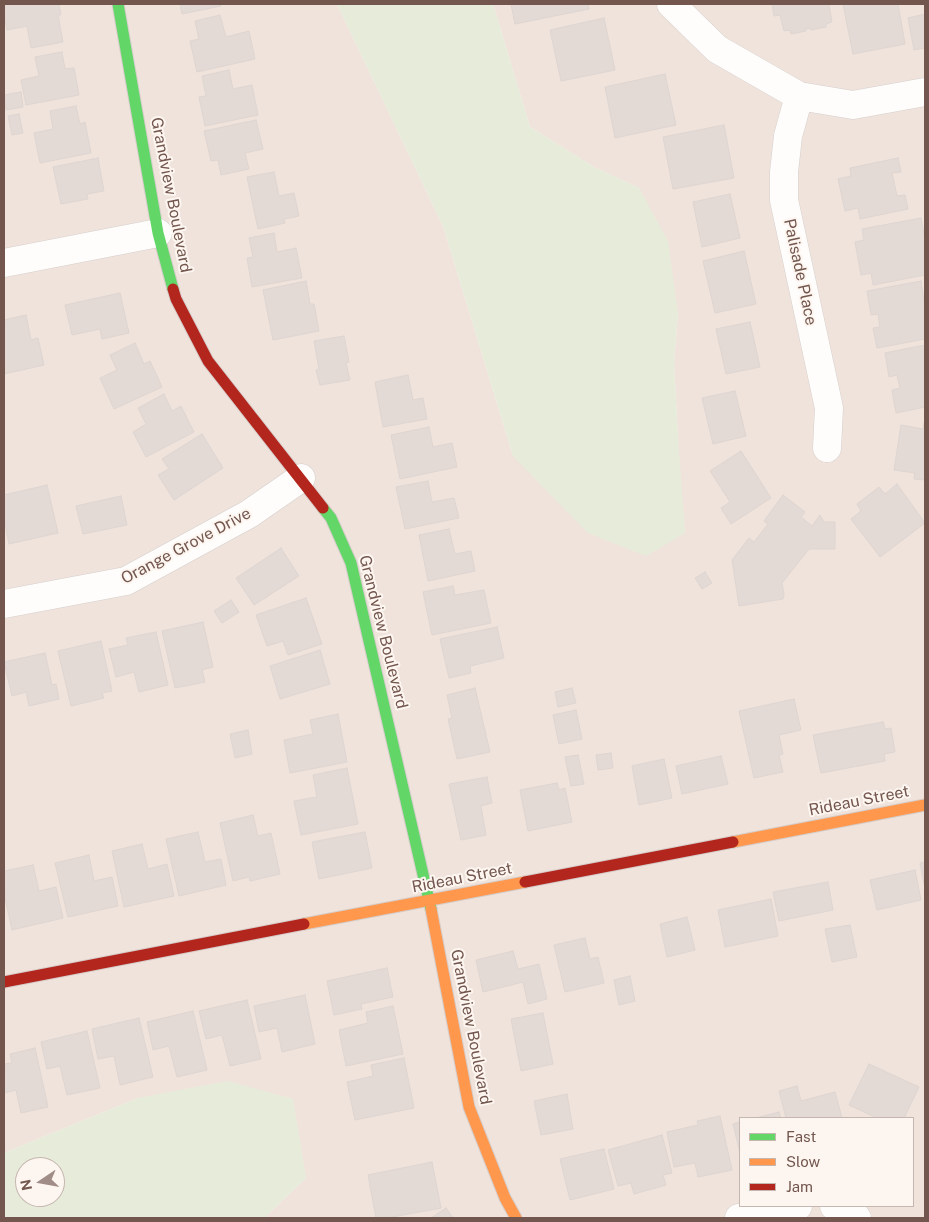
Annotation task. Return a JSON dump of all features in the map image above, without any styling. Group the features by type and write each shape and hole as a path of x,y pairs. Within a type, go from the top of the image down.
{"street":[{"name":"Grandview Boulevard","path":"118,4 158,232 176,299 208,361 331,518 351,563 430,901 469,1107 505,1198 516,1218"},
{"path":"671,4 717,49 799,96 853,106 925,92"},
{"name":"Palisade Place","path":"799,96 788,136 784,172 784,200 829,408 827,448"},
{"path":"4,263 158,232"},
{"name":"Orange Grove Drive","path":"4,604 126,581 248,514 301,478"},
{"name":"Rideau Street","path":"4,982 925,804"},
{"path":"739,1218 793,1207"},
{"path":"839,1207 850,1209 857,1218"}],"shaded area":[{"path":"4,4 337,4 443,226 513,456 678,439 674,361 678,314 639,188 594,167 530,127 493,4 925,4 925,1218 264,1218 306,1178 138,1098 4,1153"}],"green space":[{"path":"337,4 493,4 530,127 594,167 639,188 668,241 678,314 674,361 685,533 646,556 588,533 513,456 443,226"},
{"path":"228,1081 293,1099 306,1178 264,1218 4,1218 4,1153 138,1098"}],"building":[{"path":"4,4 59,4 61,15 58,15 63,42 31,48 27,26 7,30"},
{"path":"180,4 220,4 221,6 182,14"},
{"path":"511,4 588,4 589,9 515,24"},
{"path":"772,4 833,4 829,5 832,22 826,24 826,27 811,30 810,28 806,29 806,31 791,34 790,30 784,31 780,15 774,16"},
{"path":"843,4 898,4 905,44 853,54"},
{"path":"925,14 925,48 914,50 908,18"},
{"path":"220,15 226,37 249,31 255,59 197,72 190,41 199,39 195,21"},
{"path":"604,18 615,70 561,81 550,30"},
{"path":"62,52 65,69 74,68 79,95 26,105 21,80 39,76 35,57"},
{"path":"229,70 233,89 252,85 258,115 205,126 199,97 206,96 202,76"},
{"path":"665,74 676,125 615,138 605,87"},
{"path":"21,92 23,107 6,110 4,95"},
{"path":"76,106 80,124 85,122 91,153 40,163 34,133 53,129 50,111"},
{"path":"19,114 23,133 12,135 8,116"},
{"path":"256,120 263,149 245,153 249,169 221,175 218,160 211,161 204,131"},
{"path":"724,125 734,178 673,189 663,137"},
{"path":"98,158 104,191 87,194 88,199 61,204 53,167"},
{"path":"898,158 901,172 892,173 897,196 905,195 908,209 860,219 858,208 845,211 838,179 851,176 850,168"},
{"path":"274,172 279,196 294,193 299,216 284,219 285,223 258,229 247,177"},
{"path":"730,194 740,238 702,247 693,202"},
{"path":"921,218 925,240 925,275 873,285 871,273 861,275 855,242 864,240 862,229"},
{"path":"274,233 277,252 296,248 302,278 252,287 247,258 253,257 249,238"},
{"path":"744,251 756,304 715,313 703,261"},
{"path":"306,281 310,304 314,304 319,331 273,340 263,290"},
{"path":"921,281 925,307 925,339 877,348 873,328 880,327 878,314 871,315 867,291"},
{"path":"120,293 129,333 102,339 100,329 72,335 65,305"},
{"path":"26,315 31,340 38,338 44,365 4,374 4,320"},
{"path":"750,322 760,367 726,374 716,329"},
{"path":"344,336 349,362 346,363 350,380 320,385 316,370 319,369 314,341"},
{"path":"135,343 144,364 150,361 162,387 114,409 100,378 117,370 110,355"},
{"path":"925,345 925,407 896,413 892,390 900,388 897,375 889,377 885,353"},
{"path":"408,375 413,400 423,398 427,419 383,427 375,382"},
{"path":"735,391 746,436 713,444 702,398"},
{"path":"164,394 172,411 181,406 194,432 146,457 133,432 146,424 138,408"},
{"path":"924,423 925,480 914,479 915,473 894,470 901,425 923,429"},
{"path":"429,427 433,447 452,443 457,467 400,479 391,435"},
{"path":"202,434 223,468 174,500 158,475 169,469 162,459"},
{"path":"741,451 771,498 731,524 721,508 730,502 710,471"},
{"path":"428,481 432,502 454,498 459,518 405,529 396,487"},
{"path":"897,484 925,523 880,557 851,519 861,511 857,504 879,487 885,494"},
{"path":"47,485 58,533 9,544 4,518 4,495"},
{"path":"783,495 805,512 801,517 812,526 820,515 824,522 835,522 835,549 809,549 782,583 783,599 739,606 732,560 749,538 754,542 768,524 764,521"},
{"path":"121,496 127,525 83,534 76,506"},
{"path":"449,529 455,554 471,551 475,571 428,581 419,535"},
{"path":"281,548 299,576 254,605 236,578"},
{"path":"705,572 712,583 702,589 695,578"},
{"path":"453,586 455,595 484,590 491,623 432,635 423,592"},
{"path":"306,598 322,644 288,655 283,641 267,646 256,615"},
{"path":"231,600 239,612 222,623 214,611"},
{"path":"203,622 213,667 202,670 205,682 175,688 162,631"},
{"path":"497,627 504,658 470,666 471,673 449,678 440,639"},
{"path":"156,632 168,685 139,692 134,672 116,677 109,649 128,645 126,638"},
{"path":"101,641 112,691 102,693 104,698 71,706 58,651"},
{"path":"320,650 330,684 280,699 270,666"},
{"path":"45,653 52,685 56,684 59,699 29,706 26,692 12,696 4,662"},
{"path":"475,688 490,752 457,759 448,719 452,718 447,695"},
{"path":"572,688 576,703 558,707 555,692"},
{"path":"794,699 801,730 779,735 783,754 779,755 783,772 754,778 739,711"},
{"path":"576,710 582,739 559,744 553,715"},
{"path":"338,714 347,762 290,773 284,740 313,734 310,720"},
{"path":"883,722 885,729 891,728 895,752 884,754 885,761 821,773 813,735"},
{"path":"248,730 252,754 235,758 230,734"},
{"path":"611,753 613,768 598,770 596,755"},
{"path":"578,755 584,784 571,786 565,757"},
{"path":"721,756 728,784 682,794 676,766"},
{"path":"664,759 672,798 639,805 632,766"},
{"path":"347,768 358,824 301,835 294,801 317,797 313,775"},
{"path":"487,777 492,803 481,806 486,835 461,840 449,784"},
{"path":"557,783 559,790 565,788 572,822 528,831 520,790"},
{"path":"253,815 258,836 271,833 280,874 250,881 249,877 233,881 220,823"},
{"path":"198,832 205,862 221,859 226,885 179,896 166,839"},
{"path":"365,832 372,868 319,879 312,842"},
{"path":"142,844 148,869 167,864 174,896 124,907 112,851"},
{"path":"89,855 94,881 112,877 118,906 68,917 55,863"},
{"path":"925,862 925,889 920,863"},
{"path":"33,865 39,891 56,887 63,918 12,930 4,893 4,871"},
{"path":"915,870 921,900 877,910 870,880"},
{"path":"828,882 833,910 779,921 773,892"},
{"path":"771,899 778,936 725,947 718,910"},
{"path":"687,917 695,950 667,957 660,924"},
{"path":"850,925 857,957 832,962 825,929"},
{"path":"585,938 590,959 598,957 604,983 565,992 554,945"},
{"path":"513,951 518,969 539,964 547,999 528,1004 523,982 483,992 476,960"},
{"path":"387,968 393,997 361,1004 362,1009 334,1015 327,981"},
{"path":"630,976 635,1001 619,1005 614,980"},
{"path":"305,995 315,1044 282,1052 277,1028 259,1032 254,1006"},
{"path":"247,1000 261,1059 230,1066 222,1035 206,1039 199,1011"},
{"path":"393,1006 403,1054 346,1066 339,1030 368,1023 366,1012"},
{"path":"193,1011 207,1070 177,1077 169,1046 153,1050 147,1022"},
{"path":"543,1013 553,1064 521,1071 511,1019"},
{"path":"139,1018 153,1077 120,1085 114,1056 98,1059 92,1029"},
{"path":"87,1031 100,1088 67,1095 60,1066 47,1069 41,1042"},
{"path":"35,1048 48,1107 21,1113 16,1090 4,1093 4,1064 12,1063 10,1054"},
{"path":"404,1058 414,1108 355,1120 347,1082 373,1076 371,1065"},
{"path":"869,1064 919,1087 904,1117 875,1117 849,1105"},
{"path":"797,1086 801,1101 835,1092 842,1117 786,1117 779,1091"},
{"path":"567,1094 573,1129 541,1135 534,1101"},
{"path":"779,1112 781,1117 760,1117"},
{"path":"720,1116 732,1170 698,1177 695,1163 674,1167 667,1132 698,1125 697,1121"},
{"path":"739,1122 739,1149 733,1124"},
{"path":"662,1135 672,1173 663,1175 666,1185 634,1194 631,1183 618,1186 608,1150"},
{"path":"604,1149 614,1189 570,1200 560,1159"},
{"path":"432,1162 441,1208 387,1218 376,1218 368,1175"},
{"path":"446,1208 453,1218 431,1218"}],"traffic: fast":[{"path":"118,4 158,233 173,289"},
{"path":"323,508 331,518 351,563 431,909"}],"traffic: slow":[{"path":"733,842 925,805"},
{"path":"304,924 525,882"},
{"path":"431,909 469,1107 505,1198 516,1218"}],"traffic: jam":[{"path":"173,289 176,299 208,361 323,508"},
{"path":"525,882 733,842"},
{"path":"4,982 304,924"}]}
